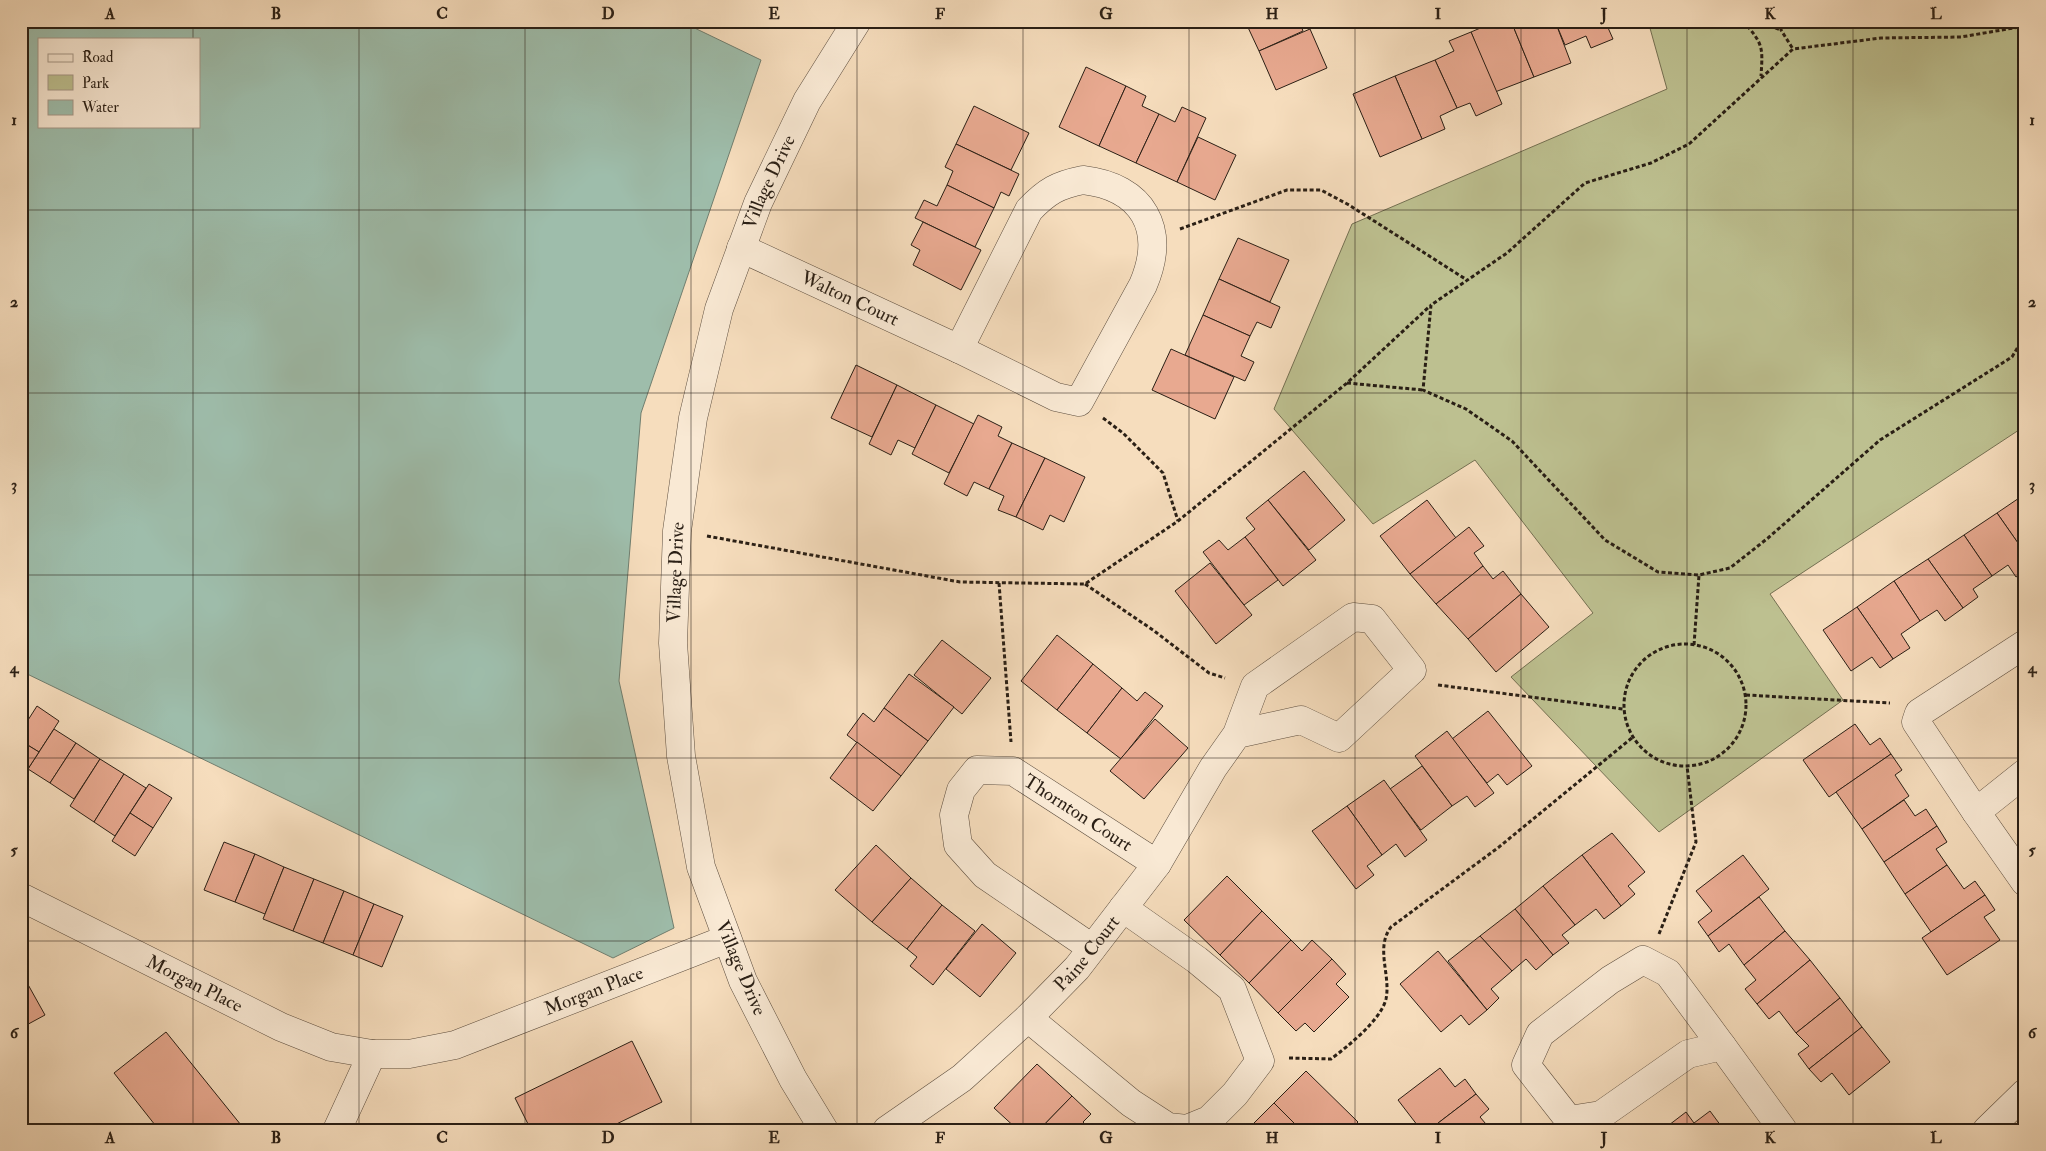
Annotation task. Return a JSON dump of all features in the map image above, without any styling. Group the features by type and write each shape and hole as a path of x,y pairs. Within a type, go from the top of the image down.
{"street":[{"name":"Village Drive","path":"824,1130 793,1079 748,990 701,867 681,756 673,643 677,530 692,418 720,309 758,202 807,101 857,21"},
{"path":"959,350 1029,210 1044,195 1062,184 1083,180 1104,182 1124,191 1139,206 1150,225 1154,245 1151,266 1143,284 1080,402"},
{"name":"Walton Court","path":"741,248 959,350 1056,398 1080,402"},
{"path":"1237,734 1301,720 1339,738 1412,670 1372,619 1353,617 1255,686"},
{"path":"2025,644 1919,713 1916,722 2025,882"},
{"name":"Paine Court","path":"887,1130 962,1078 1028,1018 1077,968 1157,864 1213,768 1237,734 1255,686"},
{"name":"Thornton Court","path":"1092,948 985,875 958,845 954,815 961,790 977,770 1013,771 1157,864"},
{"path":"1976,812 2025,773"},
{"name":"Morgan Place","path":"21,897 280,1027 331,1046 372,1054 409,1054 454,1045 727,939"},
{"path":"1028,1018 1131,1103 1168,1127 1187,1129 1209,1120 1235,1094 1260,1061 1232,989 1197,960 1123,908"},
{"path":"1722,1046 1688,1054 1601,1115 1569,1120 1526,1065 1540,1034 1610,980 1643,960 1668,973 1722,1046 1784,1130"},
{"path":"337,1130 372,1054"},
{"path":"1987,1130 2025,1093"}],"path":[{"path":"1743,21 1760,41 1762,56 1761,76"},
{"path":"1757,21 1781,30 1793,49"},
{"path":"1781,30 1782,21"},
{"path":"1085,584 1178,521 1347,383 1431,305 1507,253 1585,183 1650,163 1689,144 1761,76 1793,49 1881,38 1961,37 2025,26"},
{"path":"1154,245 1179,229 1287,190 1320,190 1349,205 1467,280"},
{"path":"1423,390 1431,305"},
{"path":"1347,383 1423,390 1466,410 1512,441 1605,540 1658,572 1699,576 1730,568 1768,538 1880,440 2012,357 2025,335"},
{"path":"1080,402 1123,433 1163,473 1178,521"},
{"path":"677,530 960,582 1085,584 1153,630 1209,674 1255,686"},
{"path":"1694,645 1699,576"},
{"path":"999,583 1013,771"},
{"path":"1694,645 1708,648 1726,660 1738,676 1746,695 1746,715 1740,734 1727,750 1711,761 1687,766 1672,765 1654,758 1638,745 1633,737 1628,728 1624,709 1626,688 1635,670 1649,655 1668,646 1694,645"},
{"path":"1412,670 1441,686 1624,709"},
{"path":"1746,695 1894,704 1923,711"},
{"path":"1260,1061 1274,1059 1330,1059 1360,1035 1380,1010 1386,999 1384,946 1385,934 1391,927 1499,847 1633,737"},
{"path":"1647,962 1696,842 1687,766"}],"green space":[{"path":"1648,21 2025,21 2025,426 1770,594 1843,700 1659,832 1511,677 1593,613 1475,460 1373,524 1274,409 1352,224 1667,89"}],"water":[{"path":"21,21 680,21 761,60 641,413 619,681 674,928 613,958 21,671"}],"building":[{"path":"1245,21 1299,21 1303,31 1259,51"},
{"path":"1497,21 1511,21 1534,77 1495,92 1471,32"},
{"path":"1511,21 1555,21 1571,63 1534,77"},
{"path":"1555,21 1605,21 1613,39 1591,48 1586,36 1565,45"},
{"path":"1310,29 1327,68 1276,90 1259,51"},
{"path":"1471,32 1502,104 1476,116 1470,103 1457,108 1435,60 1454,51 1449,41"},
{"path":"1435,60 1457,108 1440,116 1445,129 1422,139 1395,76"},
{"path":"1086,67 1126,86 1099,146 1059,127"},
{"path":"1395,76 1422,139 1380,157 1353,94"},
{"path":"1126,86 1146,96 1142,106 1159,114 1136,163 1099,146"},
{"path":"974,106 1029,133 1011,170 956,144"},
{"path":"1182,107 1206,118 1177,182 1136,163 1159,114 1175,122"},
{"path":"1198,137 1236,155 1215,200 1177,182"},
{"path":"956,144 1019,174 1009,196 1001,192 994,208 947,185 953,171 945,167"},
{"path":"947,185 994,208 975,247 915,218 924,200 937,206"},
{"path":"923,222 981,250 961,290 913,265 920,250 911,245"},
{"path":"1238,238 1289,260 1270,302 1219,279"},
{"path":"1219,279 1280,307 1271,328 1257,322 1250,336 1203,315"},
{"path":"1203,315 1250,336 1241,356 1254,362 1245,381 1185,355"},
{"path":"1171,349 1234,377 1215,419 1152,390"},
{"path":"856,365 897,385 872,437 831,418"},
{"path":"897,385 936,405 915,448 898,440 891,455 869,444"},
{"path":"936,405 974,424 949,473 912,454"},
{"path":"978,415 1002,427 998,436 1012,443 989,489 974,482 967,496 944,484"},
{"path":"1012,443 1045,458 1016,517 998,510 1004,496 989,489"},
{"path":"1045,458 1085,477 1064,522 1050,515 1043,530 1016,517"},
{"path":"1304,471 1345,520 1309,550 1268,500"},
{"path":"2025,494 2025,553 1997,513"},
{"path":"1268,500 1316,560 1283,586 1245,537 1255,529 1246,518"},
{"path":"1427,500 1456,538 1410,574 1380,536"},
{"path":"1997,513 2025,553 2025,571 2016,577 2008,565 1992,576 1964,535"},
{"path":"1469,527 1484,546 1474,553 1483,566 1436,604 1410,574"},
{"path":"1964,535 1992,576 1973,589 1978,597 1963,608 1928,559"},
{"path":"1245,537 1278,580 1244,605 1203,552 1219,540 1228,550"},
{"path":"1928,559 1963,608 1945,621 1937,610 1920,621 1894,581"},
{"path":"1210,563 1252,615 1216,644 1175,591"},
{"path":"1483,566 1493,579 1503,571 1521,594 1468,639 1436,604"},
{"path":"1894,581 1920,621 1901,634 1910,648 1893,659 1857,607"},
{"path":"1521,594 1549,627 1496,672 1468,639"},
{"path":"1857,607 1893,659 1880,668 1872,657 1851,671 1823,630"},
{"path":"1057,635 1093,664 1057,710 1021,681"},
{"path":"942,640 991,678 962,714 914,675"},
{"path":"1093,664 1122,688 1087,733 1057,710"},
{"path":"909,674 954,707 928,741 884,708"},
{"path":"1122,688 1137,701 1145,692 1163,706 1121,759 1087,733"},
{"path":"37,706 59,721 39,752 21,741 21,731"},
{"path":"884,708 928,741 901,776 847,735 863,713 874,722"},
{"path":"1488,711 1532,766 1507,785 1498,774 1487,783 1452,739"},
{"path":"1155,719 1188,748 1144,799 1110,771"},
{"path":"1855,724 1870,745 1880,738 1891,754 1829,797 1803,760"},
{"path":"54,729 76,743 50,783 28,769"},
{"path":"1447,731 1494,793 1475,807 1467,796 1452,806 1415,756"},
{"path":"21,741 39,752 22,778 21,777"},
{"path":"857,742 901,776 873,811 830,778"},
{"path":"76,743 100,759 74,799 50,783"},
{"path":"1891,754 1902,770 1895,775 1909,796 1862,829 1836,792"},
{"path":"100,759 124,774 94,822 70,806"},
{"path":"1422,766 1452,806 1421,830 1390,789"},
{"path":"124,774 146,788 115,836 94,822"},
{"path":"1384,780 1427,840 1405,857 1396,844 1382,855 1347,806"},
{"path":"149,784 172,798 153,828 130,813"},
{"path":"1904,800 1915,816 1926,809 1937,826 1884,862 1862,829"},
{"path":"1347,806 1382,855 1367,866 1374,875 1356,889 1312,831"},
{"path":"130,813 153,828 135,856 112,841"},
{"path":"1937,826 1947,842 1936,849 1947,865 1905,894 1884,862"},
{"path":"1612,833 1645,872 1628,886 1635,894 1621,906 1582,855"},
{"path":"224,842 255,854 235,902 204,890"},
{"path":"876,845 911,878 872,922 835,890"},
{"path":"255,854 284,867 265,914 235,902"},
{"path":"1582,855 1621,906 1604,919 1596,909 1575,925 1543,886"},
{"path":"1743,855 1769,889 1708,936 1698,922 1712,911 1696,891"},
{"path":"1947,865 1964,889 1975,881 1985,895 1931,932 1905,894"},
{"path":"284,867 314,879 293,931 263,919"},
{"path":"1227,876 1262,911 1220,955 1184,920"},
{"path":"911,878 942,905 907,949 872,922"},
{"path":"314,879 344,891 323,943 293,931"},
{"path":"1543,886 1575,925 1562,935 1569,943 1553,955 1515,909"},
{"path":"344,891 374,904 353,955 323,943"},
{"path":"1985,895 1995,910 1984,917 2000,940 1947,975 1922,938"},
{"path":"1759,897 1785,931 1744,965 1729,944 1719,952 1708,936"},
{"path":"374,904 403,916 382,967 353,955"},
{"path":"942,905 975,931 933,985 910,966 917,957 907,949"},
{"path":"1515,909 1553,955 1536,970 1526,959 1512,971 1480,936"},
{"path":"1262,911 1291,940 1249,983 1220,955"},
{"path":"982,924 1016,953 980,997 946,969"},
{"path":"1785,931 1810,960 1757,1004 1745,989 1756,980 1744,965"},
{"path":"1480,936 1512,971 1491,989 1499,998 1487,1010 1448,961"},
{"path":"1291,940 1302,951 1312,940 1332,959 1278,1013 1249,983"},
{"path":"1438,951 1487,1010 1469,1025 1461,1015 1441,1032 1400,984"},
{"path":"1332,959 1346,974 1336,984 1349,997 1314,1032 1305,1023 1296,1031 1278,1013"},
{"path":"1810,960 1840,998 1796,1033 1779,1011 1769,1019 1757,1004"},
{"path":"21,972 45,1015 21,1028"},
{"path":"1840,998 1862,1027 1809,1069 1798,1054 1809,1046 1796,1033"},
{"path":"1862,1027 1890,1062 1849,1095 1832,1073 1821,1082 1809,1069"},
{"path":"166,1032 245,1130 159,1130 114,1073"},
{"path":"632,1041 662,1102 604,1130 531,1130 515,1098"},
{"path":"1037,1064 1072,1096 1039,1130 1018,1130 994,1108"},
{"path":"1440,1068 1455,1087 1465,1079 1476,1094 1429,1130 1421,1130 1398,1100"},
{"path":"1306,1071 1358,1122 1350,1130 1301,1130 1274,1103"},
{"path":"1476,1094 1489,1109 1480,1117 1491,1130 1429,1130"},
{"path":"1072,1096 1091,1114 1083,1122 1091,1130 1039,1130"},
{"path":"1274,1103 1301,1130 1247,1130"},
{"path":"1710,1111 1724,1130 1672,1130 1669,1125 1686,1112 1694,1123"}]}
